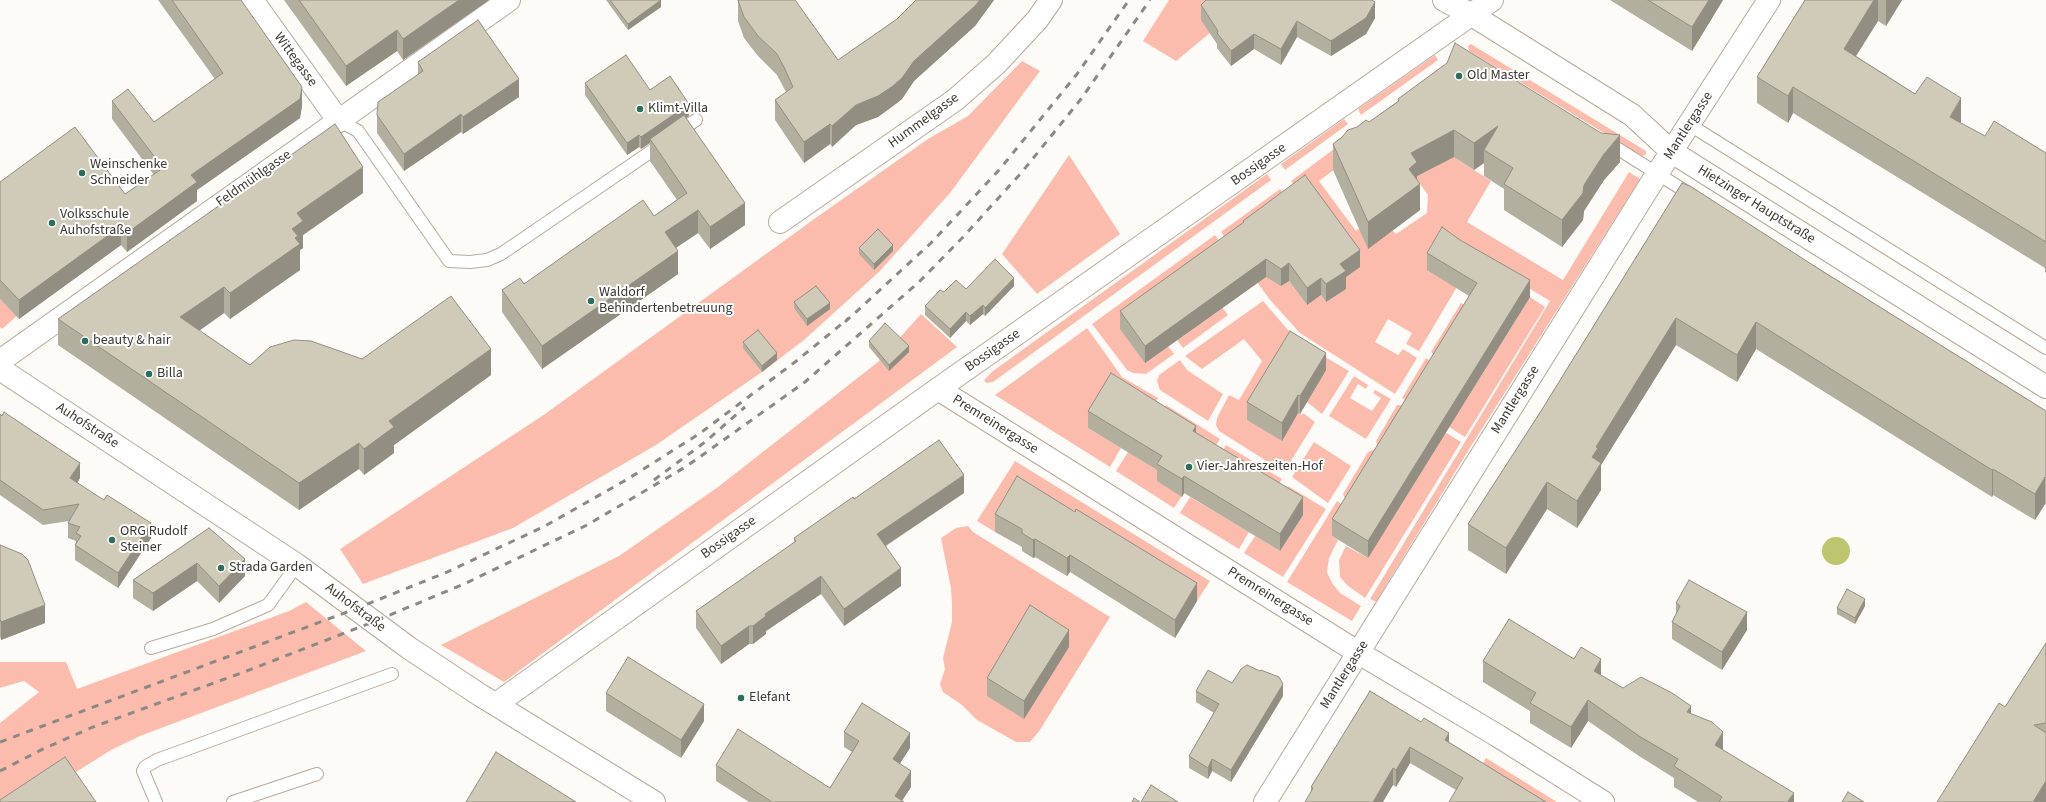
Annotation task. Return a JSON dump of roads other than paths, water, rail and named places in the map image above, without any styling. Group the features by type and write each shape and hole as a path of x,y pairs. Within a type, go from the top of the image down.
{"street":[{"name":"Wittegasse","path":"252,0 338,120"},
{"name":"Feldmühlgasse","path":"0,360 509,0"},
{"name":"Hummelgasse","path":"780,222 955,100 996,64 1037,20 1051,0"},
{"name":"Hietzinger Hauptstraße","path":"1444,0 1472,15 1632,115 1672,152 2046,387"},
{"name":"Hietzinger Hauptstraße","path":"1452,0 1472,15"},
{"name":"Bossigasse","path":"496,704 938,389 1451,39 1472,15 1492,0"},
{"name":"Mantlergasse","path":"1265,802 1657,174 1690,125 1769,0"},
{"name":"Auhofstraße","path":"0,369 297,565 409,648 654,802"},
{"name":"Premreinergasse","path":"938,389 1359,653 1498,736 1603,802"}],"lane":[{"path":"338,120 358,131 449,261 470,262 487,260 514,246 696,120"},
{"path":"1690,125 2046,348"},
{"name":"Hietzinger Hauptstraße","path":"1598,137 1704,203"},
{"path":"151,648 213,629 268,605 297,565"},
{"path":"156,802 143,771 145,767 157,760 392,674"},
{"path":"233,802 317,774"}],"railway":[{"path":"845,322 931,243 1000,169 1077,74 1129,0"},
{"path":"0,771 45,748 93,727 244,672 373,622 464,584 587,525 687,466 805,382 919,282 964,236 1022,172 1081,99 1150,0"},
{"path":"0,742 355,609 445,573 545,526 626,480 699,434 795,362 849,318"},
{"path":"654,480 705,442 745,407"}],"place":[{"name":"Old Master","path":"1459,76"},
{"name":"Klimt-Villa","path":"640,109"},
{"name":"Weinschenke Schneider","path":"82,173"},
{"name":"Volksschule Auhofstraße","path":"52,223"},
{"name":"Waldorf Behindertenbetreuung","path":"591,301"},
{"name":"beauty & hair","path":"85,341"},
{"name":"Billa","path":"149,374"},
{"name":"Vier-Jahreszeiten-Hof","path":"1189,467"},
{"name":"ORG Rudolf Steiner","path":"112,540"},
{"name":"Strada Garden","path":"221,568"},
{"name":"Elefant","path":"741,698"}]}
